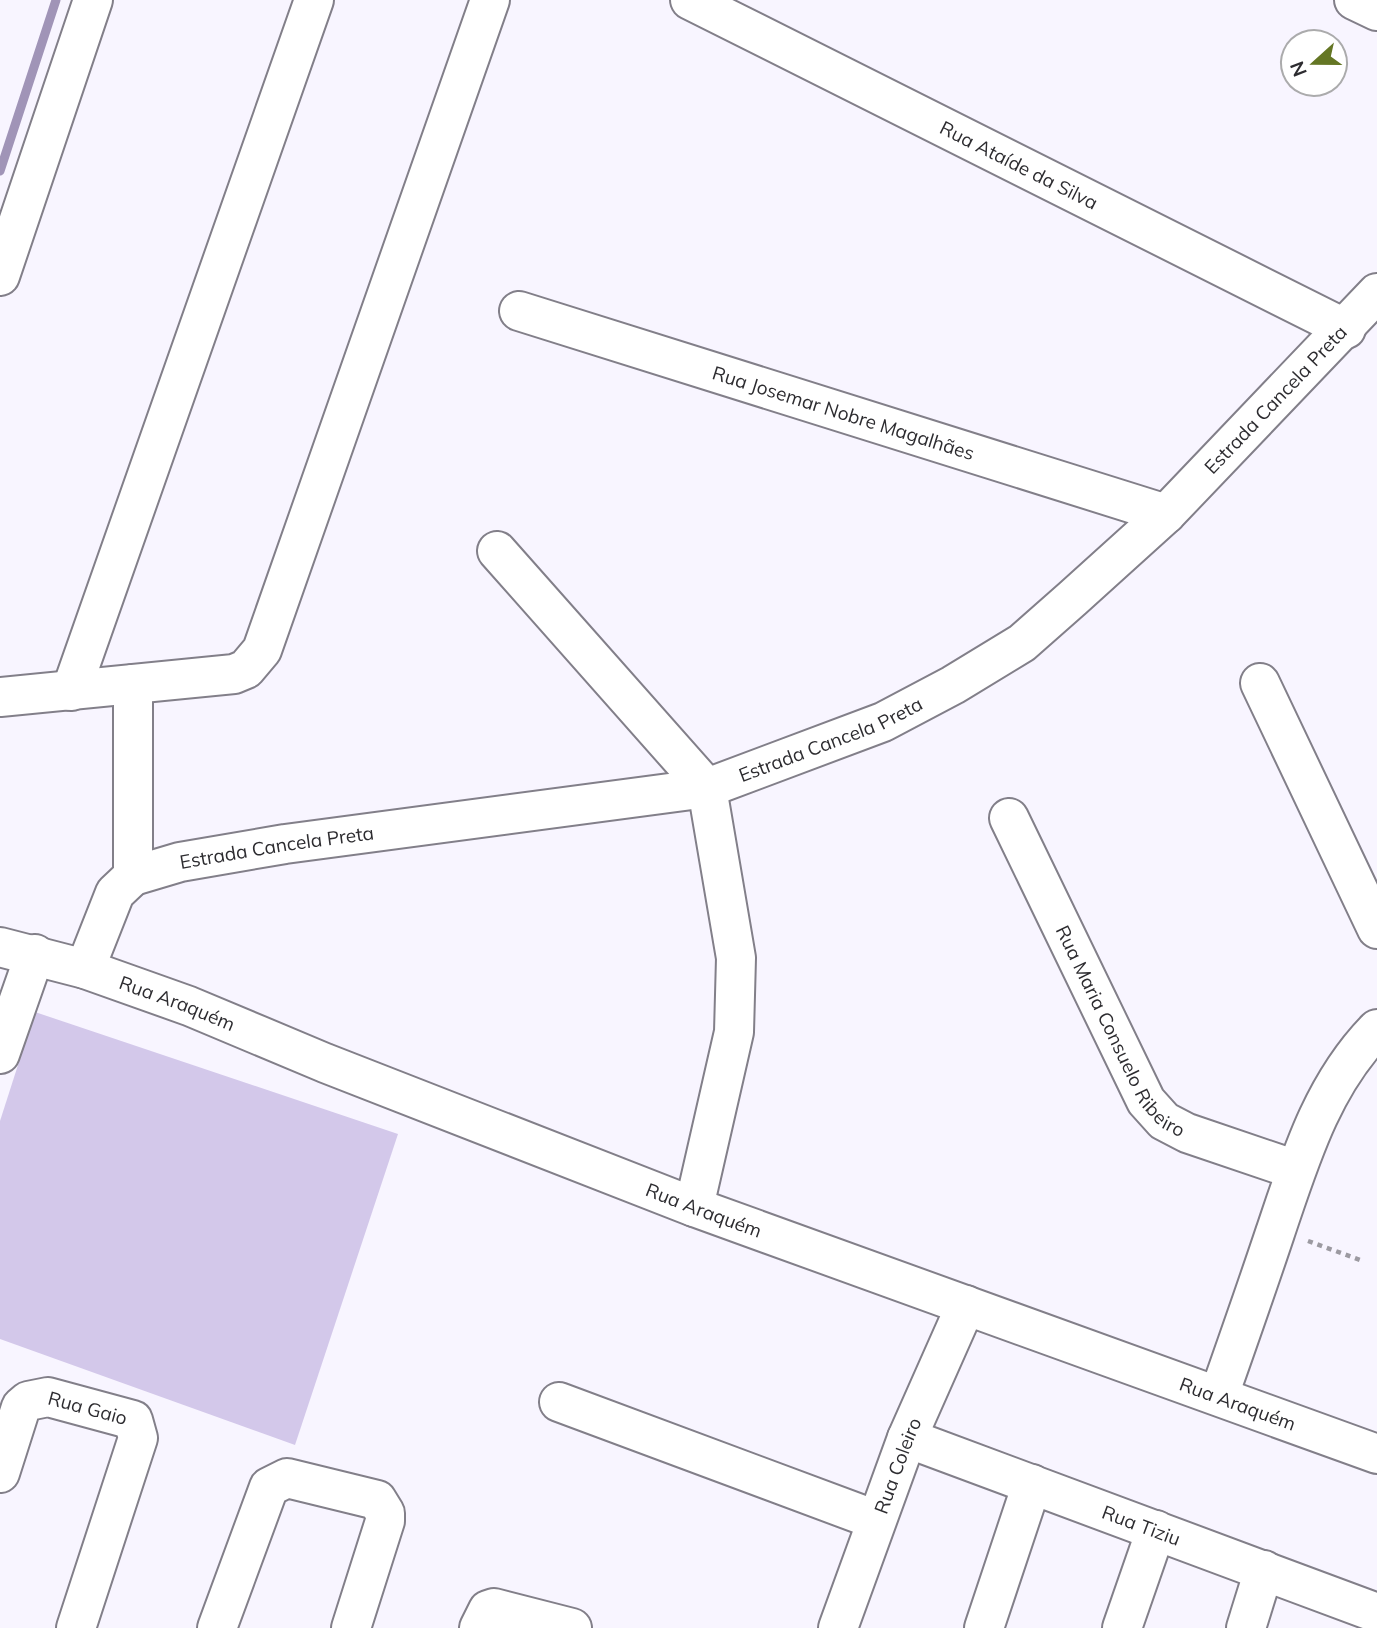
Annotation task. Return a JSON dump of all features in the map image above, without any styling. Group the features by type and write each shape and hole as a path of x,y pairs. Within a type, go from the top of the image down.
{"street":[{"path":"0,276 93,0"},
{"path":"71,691 314,0"},
{"path":"0,697 234,674 246,669 262,650 490,0"},
{"name":"Rua Ataíde da Silva","path":"690,0 1346,328"},
{"path":"1354,0 1377,11"},
{"name":"Estrada Cancela Preta","path":"132,876 180,862 285,844 707,788 883,722 953,685 1022,643 1166,514 1377,293"},
{"name":"Rua Josemar Nobre Magalhães","path":"519,311 1166,514"},
{"path":"497,551 707,788 736,958 734,1032 694,1207"},
{"path":"1260,683 1377,929"},
{"path":"85,969 115,893 132,876 133,684"},
{"name":"Rua Maria Consuelo Ribeiro","path":"1009,818 1146,1101 1164,1121 1187,1133 1296,1170"},
{"path":"0,1054 18,951"},
{"name":"Rua Araquém","path":"18,951 85,969 189,1006 325,1063 694,1207 1377,1454"},
{"path":"1219,1395 1296,1170 1335,1079 1377,1028"},
{"name":"Rua Coleiro","path":"838,1628 907,1438 966,1305"},
{"name":"Rua Gaio","path":"0,1473 21,1407 28,1401 48,1397 133,1420 138,1438 76,1628"},
{"path":"558,1402 876,1520"},
{"name":"Rua Tiziu","path":"907,1438 1377,1613"},
{"path":"217,1628 269,1487 287,1478 377,1500 385,1513 386,1521 351,1628"},
{"path":"984,1628 1032,1484"},
{"path":"1122,1628 1156,1530"},
{"path":"1246,1628 1264,1570"},
{"path":"479,1628 488,1610 494,1608 572,1628"}],"path":[{"path":"1276,1230 1363,1261"}],"shaded area":[{"path":"35,1012 398,1134 295,1445 0,1339 0,1121"}],"waterway":[{"path":"0,171 56,0"}]}
